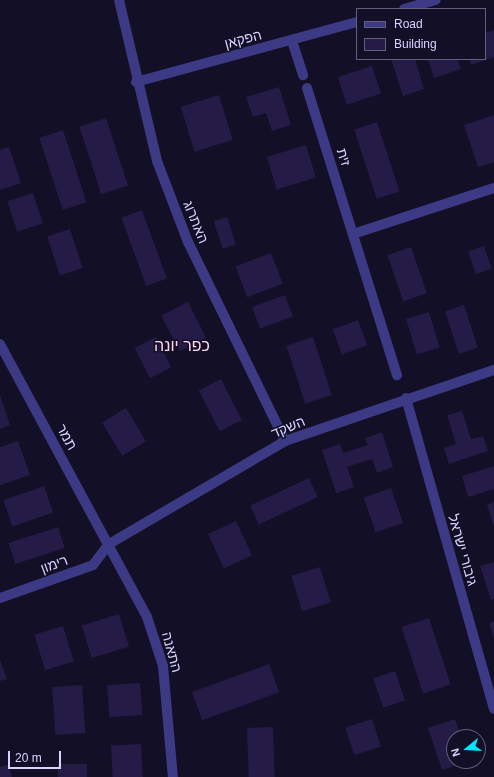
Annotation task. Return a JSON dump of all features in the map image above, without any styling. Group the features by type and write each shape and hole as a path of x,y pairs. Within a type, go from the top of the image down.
{"street":[{"name":"האתרוג","path":"119,0 136,82 157,161 188,242 285,441"},
{"path":"408,8 436,0"},
{"name":"הפקאן","path":"136,82 292,41 356,22"},
{"path":"292,41 303,75"},
{"name":"זית","path":"307,88 397,375"},
{"path":"353,234 494,188"},
{"name":"תמר","path":"0,344 109,544"},
{"name":"השקד","path":"109,544 285,441 406,398 494,370"},
{"name":"גיבורי ישראל","path":"406,398 494,709"},
{"name":"רימון","path":"0,598 93,565 109,544"},
{"name":"התאנה","path":"109,544 147,617 163,666 173,777"}],"building":[{"path":"494,30 494,57 486,60 486,33"},
{"path":"391,60 415,60 424,89 403,96"},
{"path":"428,60 457,60 461,69 434,78"},
{"path":"469,60 485,60 471,65"},
{"path":"372,66 381,94 347,105 338,77"},
{"path":"279,87 291,125 272,131 266,113 253,117 246,97"},
{"path":"219,95 233,140 194,152 181,107"},
{"path":"494,115 494,162 478,167 464,125"},
{"path":"106,118 128,186 101,194 79,127"},
{"path":"377,122 400,191 377,199 354,129"},
{"path":"63,130 86,202 63,210 39,138"},
{"path":"306,145 316,178 277,190 267,157"},
{"path":"9,147 21,183 0,190 0,150"},
{"path":"33,193 43,223 17,232 7,201"},
{"path":"142,210 167,279 146,286 121,218"},
{"path":"227,217 236,245 223,249 214,221"},
{"path":"70,229 83,268 60,275 47,236"},
{"path":"484,246 492,269 476,274 468,252"},
{"path":"411,247 427,293 403,301 387,255"},
{"path":"271,253 283,284 247,297 236,267"},
{"path":"285,295 293,317 260,329 252,307"},
{"path":"188,302 206,338 179,351 161,316"},
{"path":"464,305 478,348 459,354 445,311"},
{"path":"429,312 440,347 417,354 406,319"},
{"path":"358,320 367,345 342,355 333,329"},
{"path":"156,337 171,367 150,378 135,348"},
{"path":"313,337 332,395 305,404 286,346"},
{"path":"221,379 242,420 220,431 199,390"},
{"path":"0,395 10,425 0,429"},
{"path":"126,408 146,441 122,456 102,422"},
{"path":"462,411 471,439 483,436 488,451 449,464 444,448 456,444 447,415"},
{"path":"382,432 393,467 377,473 372,459 347,467 354,487 336,493 322,450 340,444 343,453 368,445 365,438"},
{"path":"18,441 30,475 0,485 0,447"},
{"path":"494,466 494,489 468,497 462,476"},
{"path":"309,478 318,497 259,525 250,505"},
{"path":"44,486 53,512 12,526 3,500"},
{"path":"391,488 403,523 376,532 364,497"},
{"path":"494,502 494,527 487,505"},
{"path":"236,521 252,555 224,569 208,534"},
{"path":"58,527 65,548 15,564 9,543"},
{"path":"494,562 494,599 491,600 480,566"},
{"path":"320,567 331,602 302,611 291,576"},
{"path":"119,614 129,647 92,658 82,625"},
{"path":"429,618 451,685 423,694 401,627"},
{"path":"494,621 494,638 489,623"},
{"path":"63,626 74,661 45,670 34,635"},
{"path":"0,660 7,679 0,681"},
{"path":"269,664 279,692 202,720 192,692"},
{"path":"395,671 405,700 383,708 373,678"},
{"path":"140,683 142,715 109,717 107,685"},
{"path":"82,685 85,733 55,735 52,687"},
{"path":"372,719 381,747 354,755 345,728"},
{"path":"455,719 458,729 446,729 446,769 442,770 428,728"},
{"path":"273,727 275,777 249,777 247,728"},
{"path":"141,744 143,777 113,777 111,746"},
{"path":"58,764 87,764 87,777 58,777"},
{"path":"8,765 12,777 0,777 0,767"}],"district":[{"name":"כפר יונה","path":"182,346"}]}
